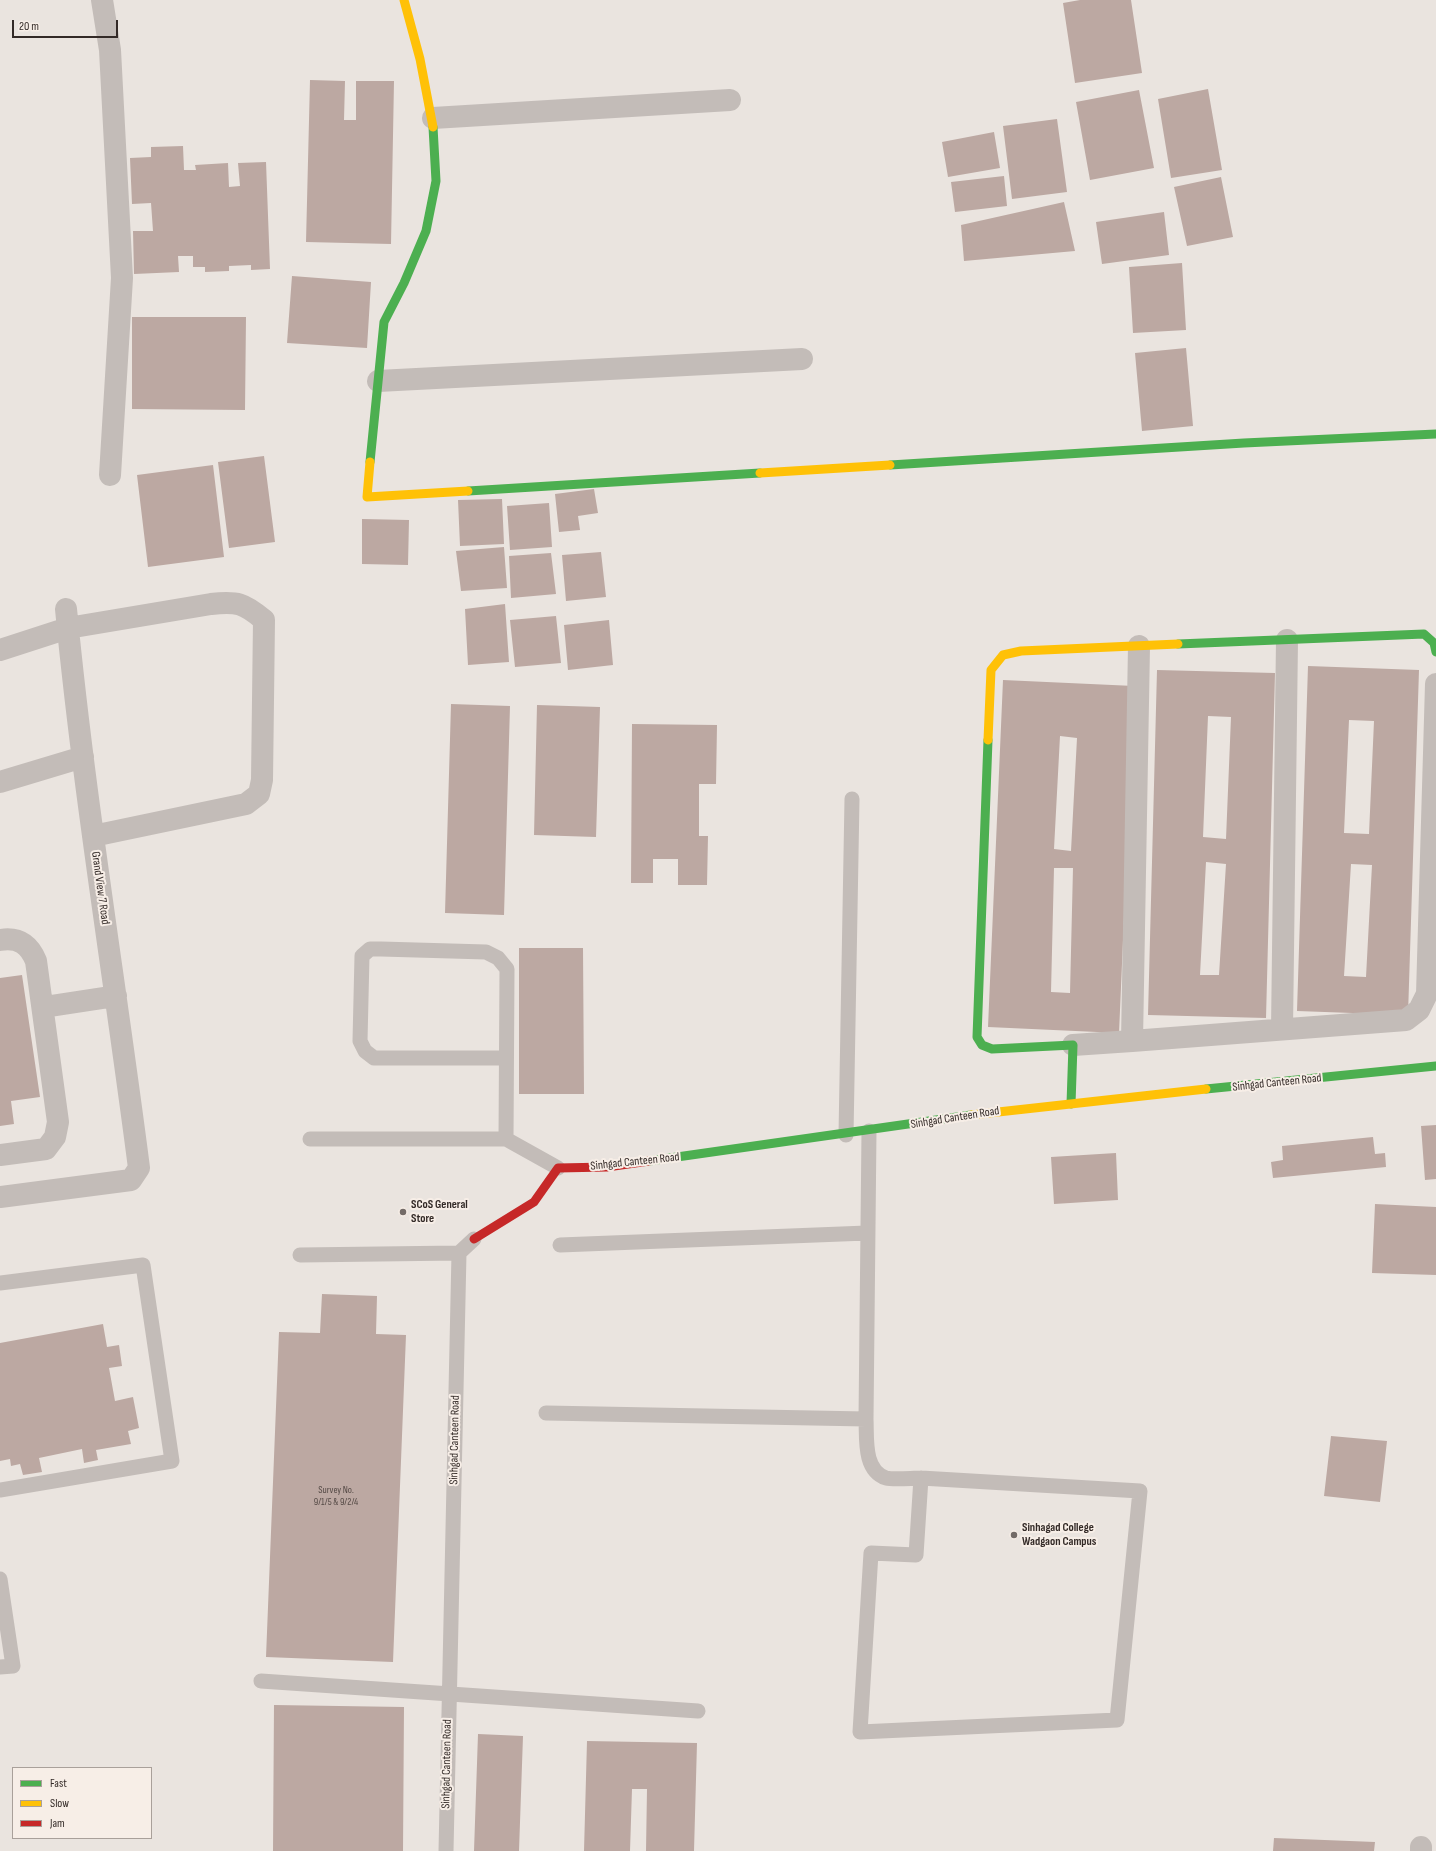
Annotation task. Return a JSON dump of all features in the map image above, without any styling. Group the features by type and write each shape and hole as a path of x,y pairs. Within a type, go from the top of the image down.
{"street":[{"path":"102,0 110,50 122,278 110,475"},
{"path":"404,0 420,58 433,118 436,181 428,224 404,282 384,322 367,497 1244,443 1436,434"},
{"path":"433,118 730,100"},
{"path":"378,381 802,359"},
{"path":"0,650 67,618 232,602 251,608 264,620 262,780 259,794 246,804 93,836"},
{"name":"Grand View 7 Road","path":"0,1197 131,1180 139,1168 93,836 67,618"},
{"path":"1436,652 1434,643 1424,634 1021,651 1003,655 991,670 977,1037 982,1045 992,1049 1073,1045 1406,1020 1419,1010 1427,994 1436,684"},
{"path":"1282,1029 1287,640"},
{"path":"1132,1041 1139,646"},
{"path":"0,782 83,757"},
{"path":"0,940 9,939 23,943 32,949 36,961 44,1007 58,1122 55,1137 46,1149 0,1155"},
{"path":"44,1007 116,996"},
{"path":"1072,1104 1073,1045"},
{"name":"Sinhgad Canteen Road","path":"558,1168 606,1167 846,1135 1005,1110 1436,1066"},
{"path":"474,1240 534,1202 558,1168"}],"lane":[{"path":"846,1135 852,799"},
{"path":"506,1058 374,1058 365,1051 360,1041 362,956 370,949 381,949 486,952 498,958 507,970 506,1139"},
{"path":"869,1131 866,1419 868,1458 875,1469 886,1478 921,1478 1140,1491 1117,1720 860,1732 871,1553 916,1555 921,1478"},
{"path":"310,1139 506,1139 558,1168"},
{"path":"560,1245 868,1233"},
{"path":"300,1254 459,1253 474,1240"},
{"name":"Sinhgad Canteen Road","path":"446,1851 459,1253"},
{"path":"0,1283 143,1265 172,1461 0,1490"},
{"path":"546,1413 866,1419"},
{"path":"0,1579 13,1666 0,1668"},
{"path":"261,1681 698,1711"}],"building":[{"path":"1080,0 1131,0 1142,73 1075,83 1063,3"},
{"path":"310,80 345,81 344,120 356,120 356,81 394,81 391,244 306,242"},
{"path":"1208,89 1222,170 1171,178 1158,99"},
{"path":"1139,90 1154,168 1090,180 1076,102"},
{"path":"1057,119 1067,192 1012,199 1003,126"},
{"path":"994,132 1000,168 948,177 942,142"},
{"path":"183,146 184,170 196,170 195,165 228,163 229,187 240,186 238,163 266,162 270,269 251,270 251,265 229,266 229,271 205,272 205,267 193,267 193,256 178,256 179,272 134,274 133,231 153,231 151,203 132,204 130,158 151,157 151,147"},
{"path":"1004,176 1007,206 955,212 951,182"},
{"path":"1221,177 1233,237 1187,246 1174,187"},
{"path":"1064,202 1075,251 964,261 961,225"},
{"path":"1164,212 1169,255 1102,264 1096,222"},
{"path":"1182,263 1186,330 1133,333 1129,267"},
{"path":"292,276 371,282 367,348 287,343"},
{"path":"132,317 246,317 245,410 132,409"},
{"path":"1186,348 1193,426 1142,431 1135,353"},
{"path":"264,456 275,542 229,548 218,462"},
{"path":"213,465 224,557 148,567 137,475"},
{"path":"594,489 598,513 578,516 580,530 559,532 555,494"},
{"path":"502,499 504,544 460,546 458,500"},
{"path":"549,503 552,547 510,550 507,506"},
{"path":"362,519 409,520 408,565 362,564"},
{"path":"504,547 507,588 461,591 456,551"},
{"path":"601,552 606,597 566,601 562,555"},
{"path":"551,553 556,594 511,598 509,556"},
{"path":"505,604 509,662 468,665 465,609"},
{"path":"556,616 561,663 515,667 510,620"},
{"path":"609,620 613,665 568,670 564,625"},
{"path":"1308,666 1419,670 1408,1015 1297,1011","holes":["1349,720 1374,721 1369,834 1344,833","1351,864 1372,865 1366,977 1344,976"]},
{"path":"1157,670 1275,673 1266,1018 1148,1015","holes":["1208,716 1231,717 1226,839 1203,837","1206,862 1226,864 1219,975 1200,975"]},
{"path":"1003,680 1134,686 1119,1033 988,1027","holes":["1060,736 1077,738 1071,851 1054,849","1054,868 1073,868 1070,993 1051,992"]},
{"path":"451,704 510,706 504,915 445,913"},
{"path":"537,705 600,707 596,837 534,835"},
{"path":"632,724 717,725 716,784 699,784 699,836 708,836 707,885 678,885 678,859 653,859 653,883 631,883"},
{"path":"519,948 583,948 584,1094 519,1094"},
{"path":"22,975 40,1097 11,1101 14,1124 0,1126 0,978"},
{"path":"1436,1125 1436,1179 1425,1180 1421,1126"},
{"path":"1373,1137 1375,1154 1385,1153 1386,1167 1273,1178 1271,1162 1283,1160 1282,1146"},
{"path":"1116,1153 1118,1200 1054,1204 1051,1157"},
{"path":"1375,1204 1436,1207 1436,1275 1372,1273"},
{"path":"322,1294 377,1296 376,1334 406,1335 393,1662 266,1657 279,1332 320,1333"},
{"path":"103,1324 107,1347 119,1345 122,1366 109,1368 115,1401 133,1397 139,1428 128,1431 131,1444 96,1450 98,1460 84,1463 82,1449 39,1458 42,1472 23,1475 20,1464 11,1466 10,1459 0,1461 0,1343"},
{"path":"1331,1436 1387,1441 1380,1502 1324,1496"},
{"path":"274,1705 404,1707 403,1851 273,1851"},
{"path":"478,1734 523,1736 519,1851 474,1851"},
{"path":"587,1741 697,1743 694,1851 646,1851 647,1789 632,1789 630,1851 584,1851"},
{"path":"1274,1838 1375,1842 1374,1851 1273,1851"}],"traffic: fast":[{"path":"370,462 384,322 404,283 426,231 436,181 433,127"},
{"path":"890,465 1244,443 1436,434"},
{"path":"468,491 760,473"},
{"path":"1178,644 1424,634 1434,643 1436,652"},
{"path":"988,740 977,1037 982,1045 992,1049 1073,1045 1071,1104"},
{"path":"1206,1089 1436,1066"},
{"path":"649,1161 971,1115"}],"traffic: slow":[{"path":"404,0 420,59 433,127"},
{"path":"370,462 367,497 468,491"},
{"path":"760,473 890,465"},
{"path":"988,740 991,670 1003,655 1021,651 1178,644"},
{"path":"971,1115 1206,1089"}],"traffic: jam":[{"path":"474,1239 534,1202 558,1168 607,1167 649,1161"}],"place":[{"name":"SCoS General Store","path":"403,1212"},
{"name":"Sinhagad College Wadgaon Campus","path":"1014,1535"}]}
